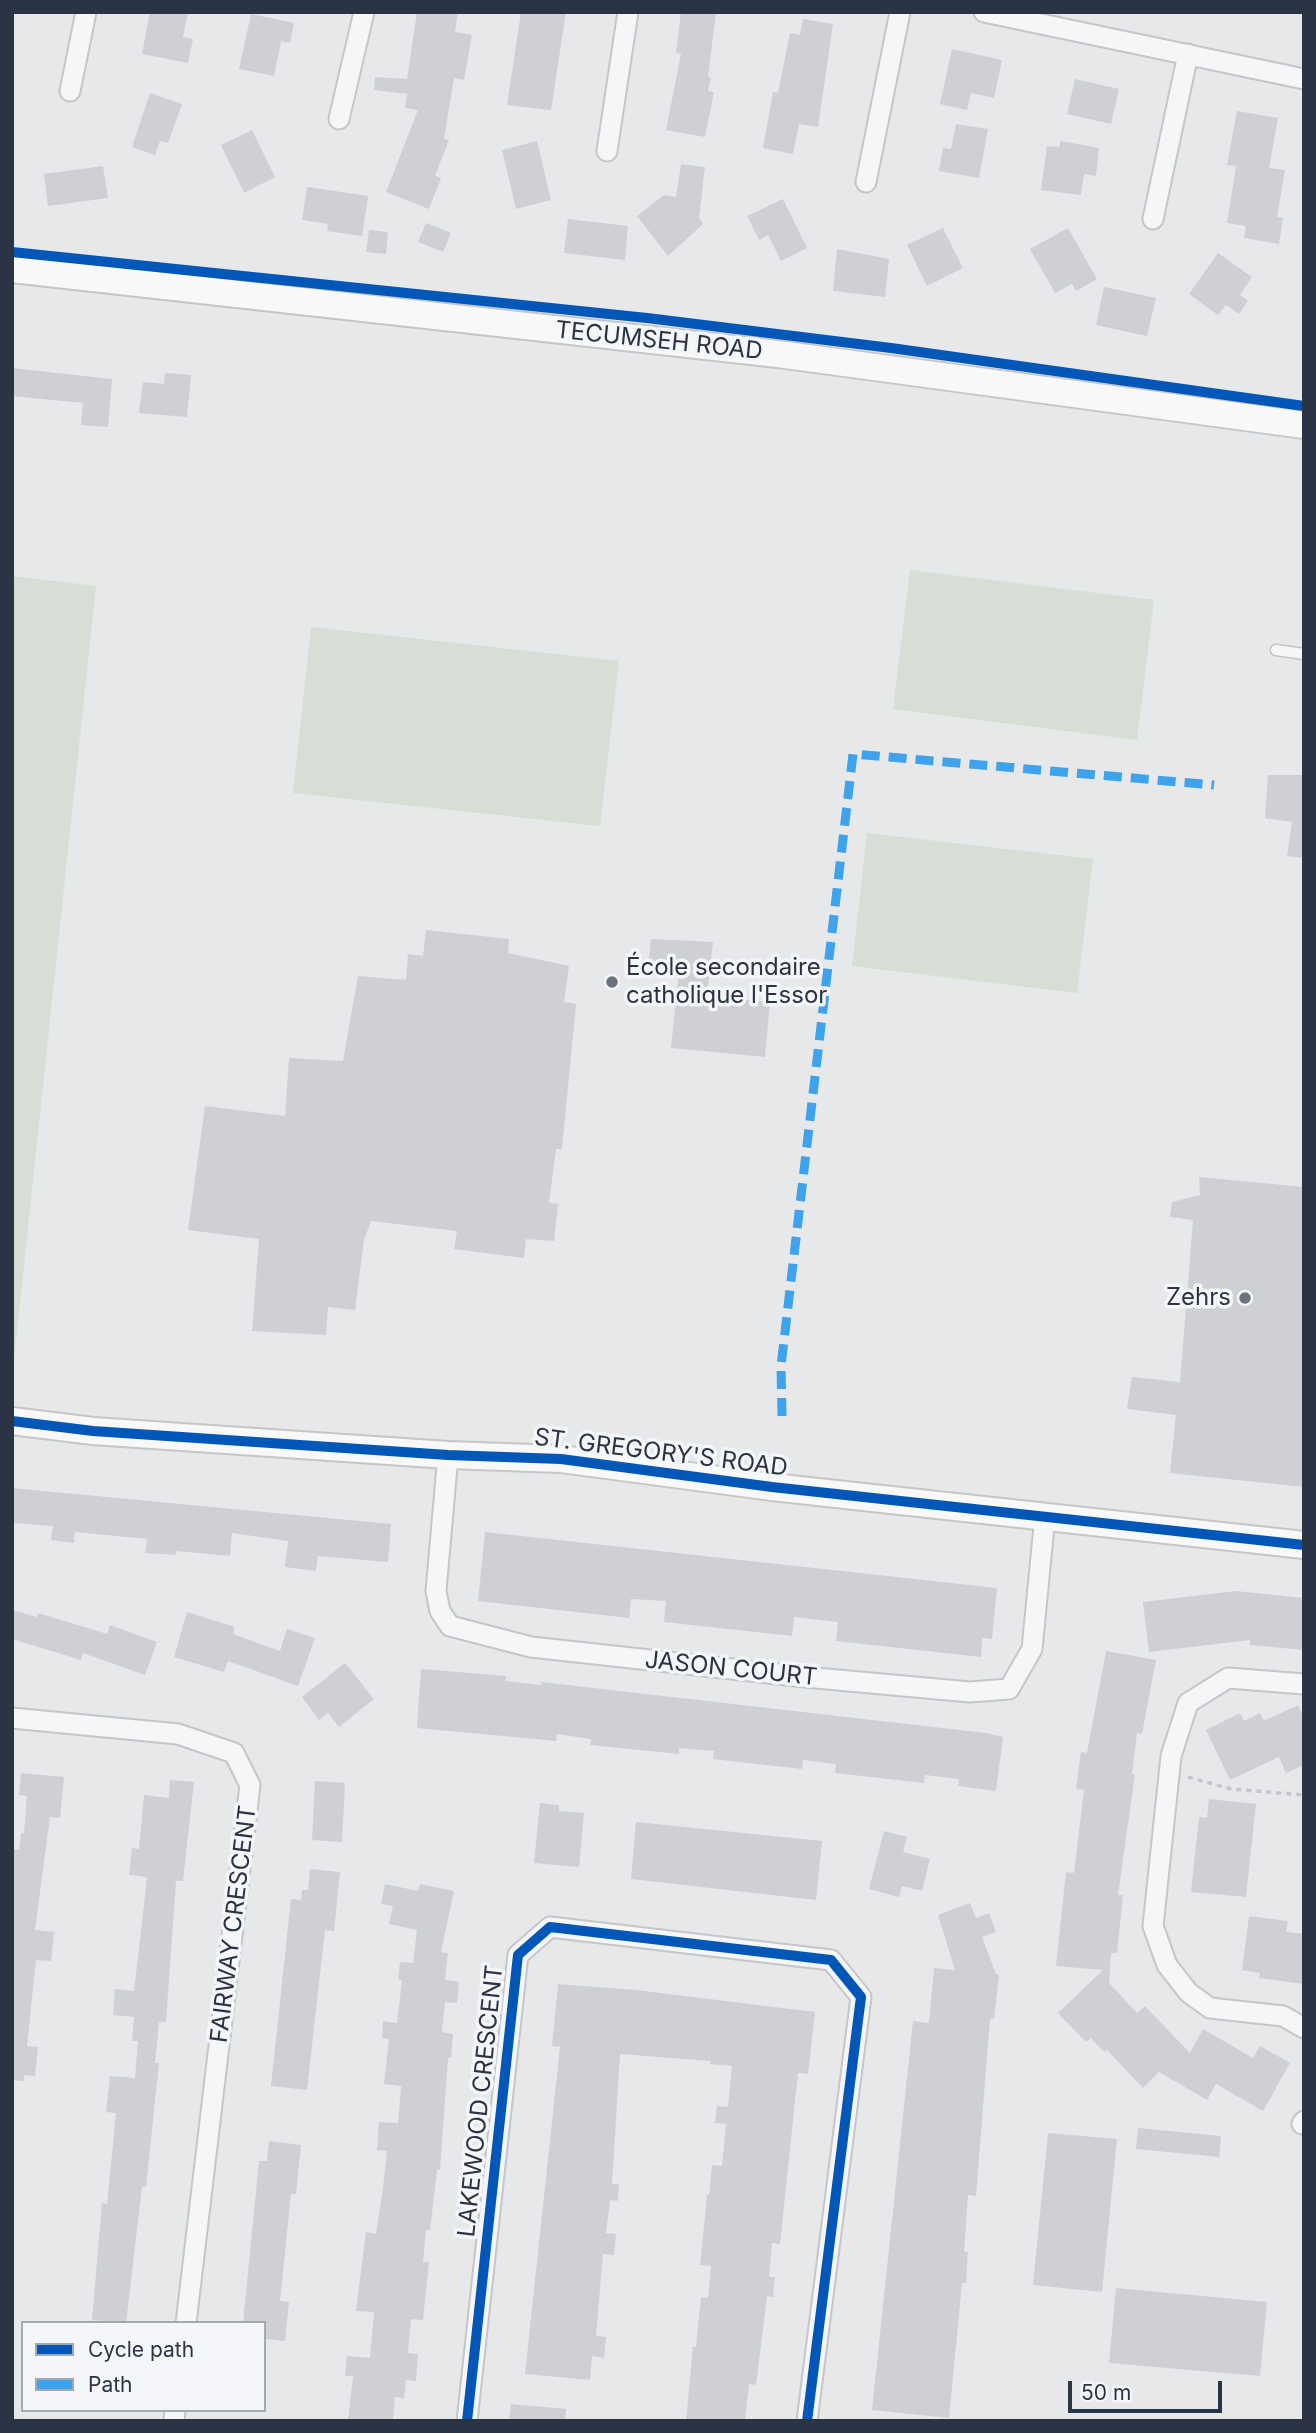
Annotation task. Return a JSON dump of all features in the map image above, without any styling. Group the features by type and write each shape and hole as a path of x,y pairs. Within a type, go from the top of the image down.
{"street":[{"path":"69,90 86,12"},
{"path":"339,119 365,12"},
{"path":"607,151 628,12"},
{"path":"866,182 900,12"},
{"path":"984,12 1304,79"},
{"path":"1153,219 1188,54"},
{"name":"TECUMSEH ROAD","path":"12,269 778,354 1304,425"},
{"name":"ST. GREGORY'S ROAD","path":"12,1421 93,1431 448,1455 561,1459 772,1487 1304,1545"},
{"name":"JASON COURT","path":"448,1455 436,1591 440,1611 450,1626 531,1647 805,1677 970,1692 1009,1689 1032,1649 1045,1516"},
{"path":"1304,1684 1228,1678 1188,1703 1170,1772 1153,1926 1167,1965 1189,1993 1210,2008 1283,2016 1304,2028"},
{"name":"FAIRWAY CRESCENT","path":"12,1718 178,1734 234,1753 250,1784 186,2321"},
{"name":"LAKEWOOD CRESCENT","path":"467,2421 517,1955 550,1927 831,1960 861,1997 807,2421"}],"lane":[{"path":"1276,650 1304,654"}],"path":[{"path":"1170,1772 1231,1790 1304,1795"}],"shaded area":[{"path":"910,570 1154,600 1137,740 893,709"},
{"path":"12,576 96,586 12,1378"},
{"path":"311,627 619,661 600,826 293,793"},
{"path":"867,833 1093,859 1077,993 852,966"}],"building":[{"path":"150,12 188,12 183,37 193,39 188,63 142,54"},
{"path":"417,12 458,12 455,32 472,35 464,80 454,78 444,139 449,140 435,176 441,178 429,209 386,192 418,110 405,108 407,94 374,90 375,77 407,79"},
{"path":"521,12 566,12 551,110 507,105"},
{"path":"681,12 716,12 708,77 711,78 708,91 714,92 705,137 666,130 681,54 676,53"},
{"path":"251,14 294,23 290,43 281,41 274,76 239,69"},
{"path":"803,19 833,24 818,127 799,124 793,154 763,148 773,92 778,93 790,33 800,35"},
{"path":"952,49 1002,60 994,98 971,93 967,110 940,104"},
{"path":"1075,79 1119,89 1111,124 1067,114"},
{"path":"150,93 182,104 168,143 160,141 155,155 132,147"},
{"path":"1237,111 1278,118 1269,168 1285,170 1277,217 1283,218 1279,244 1244,238 1246,226 1227,223 1236,166 1227,165"},
{"path":"956,124 988,129 979,178 939,171 943,148 951,149"},
{"path":"252,130 275,177 244,193 221,145"},
{"path":"537,141 551,200 516,209 502,150"},
{"path":"1061,141 1099,148 1096,176 1084,174 1081,195 1041,190 1047,146 1059,147"},
{"path":"681,164 705,167 699,218 703,224 668,256 637,216 664,195 676,197"},
{"path":"103,166 108,198 48,206 44,174"},
{"path":"307,187 368,196 362,236 327,231 328,224 302,220"},
{"path":"783,199 807,248 781,261 768,235 759,240 747,216"},
{"path":"568,219 628,226 625,260 564,253"},
{"path":"426,223 451,233 443,252 418,242"},
{"path":"943,228 963,268 927,286 907,245"},
{"path":"1068,228 1097,279 1076,291 1072,284 1055,293 1030,249"},
{"path":"369,230 388,232 386,254 366,252"},
{"path":"837,249 889,259 885,297 833,291"},
{"path":"1218,253 1252,277 1240,295 1248,301 1239,314 1226,305 1218,315 1189,294"},
{"path":"1104,287 1156,298 1147,336 1096,325"},
{"path":"12,368 112,379 108,427 81,425 83,403 12,396"},
{"path":"165,373 191,375 187,417 139,413 143,382 164,384"},
{"path":"1268,775 1304,775 1304,858 1287,856 1292,822 1265,818"},
{"path":"426,930 509,939 508,953 569,966 564,1002 576,1004 562,1149 556,1149 549,1203 558,1204 554,1241 526,1239 524,1258 454,1249 457,1231 371,1221 364,1240 355,1310 328,1307 326,1335 252,1331 259,1239 188,1230 205,1106 285,1116 289,1058 343,1061 358,976 406,980 408,954 423,956"},
{"path":"651,939 713,942 707,996 770,1002 765,1057 671,1048 679,973 648,969"},
{"name":"Zehrs","path":"1199,1177 1304,1187 1304,1487 1170,1473 1176,1415 1127,1409 1132,1377 1180,1382 1193,1220 1170,1217 1172,1202 1200,1195"},
{"path":"12,1488 391,1524 388,1562 318,1556 316,1571 285,1567 288,1541 232,1533 230,1556 176,1551 176,1555 145,1553 147,1539 75,1532 74,1543 51,1540 53,1526 12,1523"},
{"path":"485,1532 997,1588 992,1639 982,1638 981,1657 836,1641 838,1622 794,1617 792,1636 664,1622 666,1601 631,1599 629,1618 478,1601"},
{"path":"1236,1591 1304,1598 1304,1650 1250,1645 1250,1640 1149,1652 1143,1602"},
{"path":"12,1610 37,1617 38,1613 107,1634 110,1625 157,1642 145,1675 83,1653 81,1660 12,1639"},
{"path":"187,1612 235,1627 233,1634 280,1651 287,1629 315,1638 298,1686 228,1661 224,1672 174,1657"},
{"path":"1106,1651 1156,1660 1142,1734 1137,1733 1132,1774 1135,1774 1118,1895 1123,1895 1117,1953 1111,1953 1109,1983 1137,2013 1145,2006 1190,2053 1203,2029 1253,2058 1260,2046 1290,2063 1263,2111 1216,2084 1207,2100 1159,2072 1143,2088 1107,2050 1104,2052 1091,2038 1086,2042 1058,2013 1103,1970 1056,1966 1066,1872 1074,1873 1084,1790 1076,1789 1081,1752 1087,1753"},
{"path":"345,1663 374,1699 339,1727 328,1713 319,1720 302,1697"},
{"path":"421,1669 506,1676 506,1681 541,1685 541,1682 986,1733 1003,1737 996,1791 958,1786 959,1779 925,1775 924,1783 835,1773 836,1764 803,1760 802,1769 713,1759 714,1751 679,1748 679,1754 590,1745 591,1739 557,1734 556,1741 417,1728"},
{"path":"1298,1705 1304,1718 1304,1765 1286,1773 1279,1757 1230,1780 1206,1730 1240,1713 1244,1721 1260,1713 1264,1721"},
{"path":"21,1773 64,1777 60,1818 50,1817 35,1930 54,1932 51,1961 36,1960 27,2046 38,2047 35,2076 24,2075 24,2081 12,2080 12,1866 14,1849 19,1850 21,1833 24,1833 27,1796 19,1795"},
{"path":"170,1780 194,1782 183,1881 176,1881 166,2022 159,2022 155,2063 159,2063 146,2187 142,2187 126,2321 92,2320 102,2203 107,2204 116,2113 106,2112 110,2076 135,2078 138,2041 132,2041 134,2017 113,2015 115,1989 134,1991 142,1923 147,1877 129,1875 132,1848 139,1849 144,1795 169,1798"},
{"path":"315,1781 345,1783 342,1842 312,1840"},
{"path":"1209,1799 1256,1804 1246,1897 1191,1892 1199,1817 1207,1818"},
{"path":"540,1803 559,1805 559,1811 584,1813 579,1867 534,1863"},
{"path":"636,1822 822,1841 816,1900 631,1879"},
{"path":"884,1831 907,1837 903,1852 930,1859 922,1891 902,1886 899,1897 869,1889"},
{"path":"310,1869 340,1872 334,1931 325,1930 307,2090 271,2086 291,1899 301,1900 302,1890 308,1890"},
{"path":"385,1884 418,1891 420,1884 454,1891 441,1952 448,1953 445,1980 459,1982 457,2003 445,2002 442,2032 453,2034 451,2058 448,2058 440,2170 437,2170 430,2230 426,2230 423,2262 429,2262 423,2320 411,2319 408,2353 418,2354 416,2381 406,2380 404,2398 395,2397 393,2421 348,2421 353,2376 345,2376 347,2356 370,2358 374,2312 356,2311 366,2232 376,2234 383,2188 387,2151 377,2150 379,2122 398,2123 401,2086 384,2084 389,2039 382,2038 383,2021 397,2023 402,1980 398,1979 400,1962 413,1963 417,1930 389,1924 393,1906 381,1904"},
{"path":"970,1903 976,1918 989,1913 996,1932 982,1937 996,1974 999,1975 994,2019 990,2019 976,2196 968,2195 964,2251 968,2252 966,2283 962,2283 949,2418 872,2410 913,2021 929,2023 934,1968 955,1970 938,1915"},
{"path":"1249,1916 1288,1921 1286,1932 1304,1934 1304,1984 1259,1978 1260,1973 1242,1970"},
{"path":"558,1984 636,1990 815,2012 808,2074 798,2073 780,2244 772,2243 769,2277 775,2277 773,2297 767,2296 756,2385 749,2384 745,2421 686,2421 701,2297 708,2298 711,2266 700,2265 707,2195 712,2165 722,2166 726,2124 715,2123 717,2106 728,2107 732,2066 710,2064 710,2061 620,2054 612,2184 619,2184 618,2201 610,2200 606,2233 616,2234 614,2255 603,2254 596,2336 606,2337 604,2358 592,2356 590,2380 525,2374 560,2047 552,2046"},
{"path":"1138,2128 1221,2136 1219,2157 1136,2149"},
{"path":"1048,2133 1117,2139 1102,2292 1033,2285"},
{"path":"269,2141 301,2145 296,2194 291,2194 280,2301 289,2302 285,2341 266,2339 266,2321 243,2321 259,2161 267,2161"},
{"path":"1116,2288 1267,2302 1260,2376 1109,2363"},
{"path":"511,2404 566,2409 565,2421 509,2421"}],"marked path":[{"path":"782,1416 781,1366 853,754 1214,785"}],"cycle path":[{"path":"12,252 647,318 891,348 1304,406"},
{"path":"12,1421 93,1431 448,1455 561,1459 772,1487 1304,1545"},
{"path":"467,2421 518,1955 550,1927 831,1960 861,1997 807,2421"}],"place":[{"name":"École secondaire catholique l'Essor","path":"612,982"},
{"name":"Zehrs","path":"1245,1298"}]}
